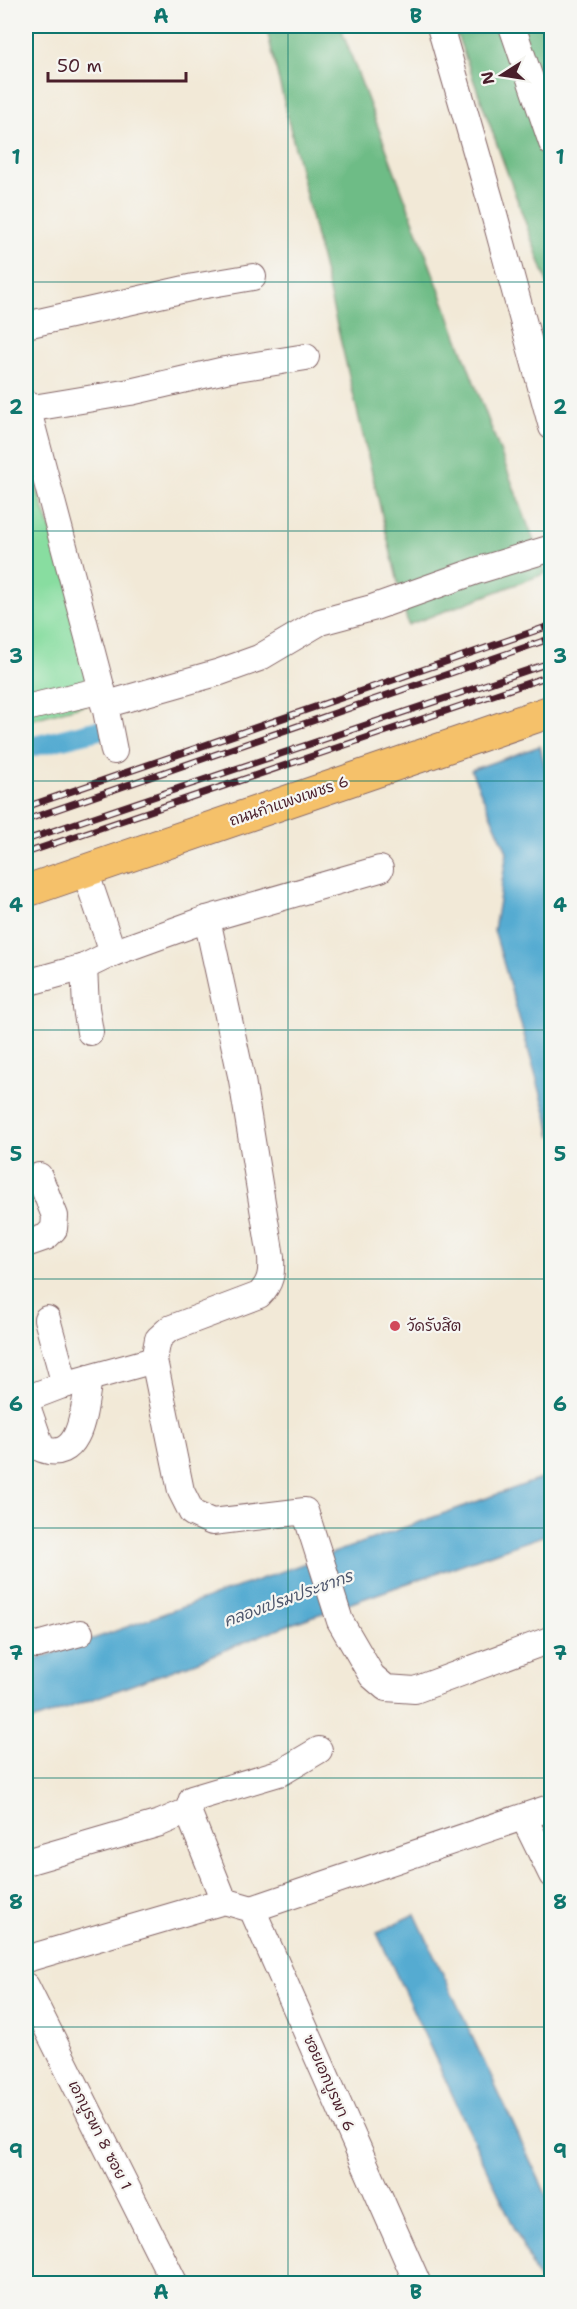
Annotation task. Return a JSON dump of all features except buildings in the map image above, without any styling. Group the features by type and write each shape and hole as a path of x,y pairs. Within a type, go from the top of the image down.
{"main road":[{"name":"ถนนกำแพงเพชร 6","path":"26,891 552,711"}],"street":[{"path":"512,26 552,143"},
{"path":"441,30 552,427"},
{"path":"26,325 194,287 253,277"},
{"path":"114,750 103,698 26,406 130,392 225,370 306,357"},
{"path":"26,708 103,698 220,672 258,658 320,622 372,608 476,571 552,548"},
{"path":"26,983 84,967 207,919 380,869"},
{"path":"85,871 113,954"},
{"path":"207,919 242,1080 272,1274 267,1287 260,1295 169,1329 158,1340 154,1360 181,1491 192,1513 212,1522 305,1511 311,1535 344,1628 372,1676 386,1688 415,1690 552,1639"},
{"path":"84,967 90,1032"},
{"path":"26,1244 46,1237 54,1229 54,1216 39,1176"},
{"path":"47,1319 65,1385"},
{"path":"89,1378 76,1440 63,1451 52,1453 42,1449 26,1401 65,1385 89,1378 154,1360"},
{"path":"26,1643 37,1645 80,1633"},
{"path":"224,1901 188,1811 192,1799 282,1772 319,1750"},
{"path":"26,1959 224,1901 252,1910 552,1807"},
{"path":"26,1862 160,1823 188,1811"},
{"path":"524,1818 552,1875"},
{"name":"ซอยเอกบูรพา 6","path":"252,1910 418,2283"},
{"name":"เอกบูรพา 8 ซอย 1","path":"26,1986 175,2283"}],"green space":[{"path":"266,26 340,26 546,573 408,625"},
{"path":"454,26 551,26 551,293"},
{"path":"26,458 109,698 26,721"}],"water":[{"path":"540,746 552,797 551,839 543,896 547,974 552,991 551,1138 547,1115 494,930 507,852 471,770"},
{"name":"คลองเปรมประชากร","path":"551,1475 551,1533 274,1630 196,1662 26,1723 26,1663"},
{"path":"415,1914 551,2205 551,2283 540,2283 377,1933"}],"waterway":[{"path":"26,748 99,730"}],"railway":[{"path":"26,807 552,625"},
{"path":"26,820 552,638"},
{"path":"26,840 552,662"},
{"path":"26,853 552,675"}],"place":[{"name":"วัดรังสิต","path":"395,1326"}]}
